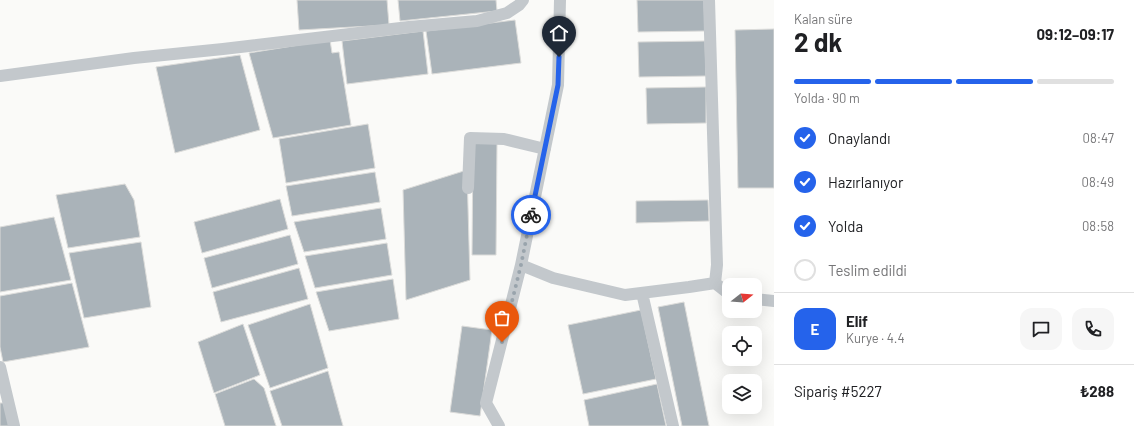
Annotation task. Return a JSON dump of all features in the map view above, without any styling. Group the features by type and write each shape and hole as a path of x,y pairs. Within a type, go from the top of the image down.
{"street":[{"path":"0,76 134,58 409,27 477,21 507,13 519,5 523,0"},
{"path":"499,426 486,403 521,265 558,85 560,0"},
{"path":"709,0 717,265 715,283"},
{"path":"468,188 470,138 504,139 545,149"},
{"path":"521,265 553,278 625,295 715,283 722,288"},
{"path":"642,293 673,426"},
{"path":"762,300 774,301"},
{"path":"0,367 14,426"}],"building":[{"path":"297,0 387,0 389,25 299,30"},
{"path":"398,0 496,0 497,11 400,21"},
{"path":"637,0 704,0 705,31 638,32"},
{"path":"515,20 521,63 432,74 426,31"},
{"path":"774,29 774,188 738,188 735,30"},
{"path":"423,31 428,74 347,84 342,41"},
{"path":"330,40 332,53 339,52 351,125 273,138 249,53"},
{"path":"705,41 706,76 639,77 638,42"},
{"path":"240,55 260,130 175,153 156,67"},
{"path":"706,87 706,123 647,124 646,88"},
{"path":"368,124 375,168 286,183 279,139"},
{"path":"473,142 497,143 496,255 472,255"},
{"path":"467,170 470,280 406,300 403,190"},
{"path":"375,172 380,202 292,216 286,186"},
{"path":"125,184 134,200 140,237 68,248 56,195"},
{"path":"280,199 288,229 202,253 194,222"},
{"path":"708,200 709,221 636,223 636,201"},
{"path":"381,208 386,239 304,252 294,222"},
{"path":"54,217 71,280 0,292 0,227"},
{"path":"290,235 298,264 212,288 204,258"},
{"path":"141,242 151,307 84,318 69,253"},
{"path":"387,243 392,275 315,288 305,256"},
{"path":"299,268 308,299 221,322 213,292"},
{"path":"393,279 399,319 329,331 316,292"},
{"path":"72,283 89,347 3,362 0,347 0,296"},
{"path":"684,302 709,426 682,426 658,307"},
{"path":"310,304 328,368 270,388 248,325"},
{"path":"641,310 656,379 583,394 568,325"},
{"path":"243,324 260,375 214,393 198,342"},
{"path":"462,326 492,330 480,416 450,412"},
{"path":"328,371 343,426 282,426 270,391"},
{"path":"254,379 264,388 276,426 225,426 215,394"},
{"path":"657,384 666,426 589,426 584,400"},
{"path":"0,403 5,403 10,426 0,426"}],"way so far":[{"path":"502,342 521,265 531,215"}],"route":[{"path":"531,215 558,85 559,57"}]}
